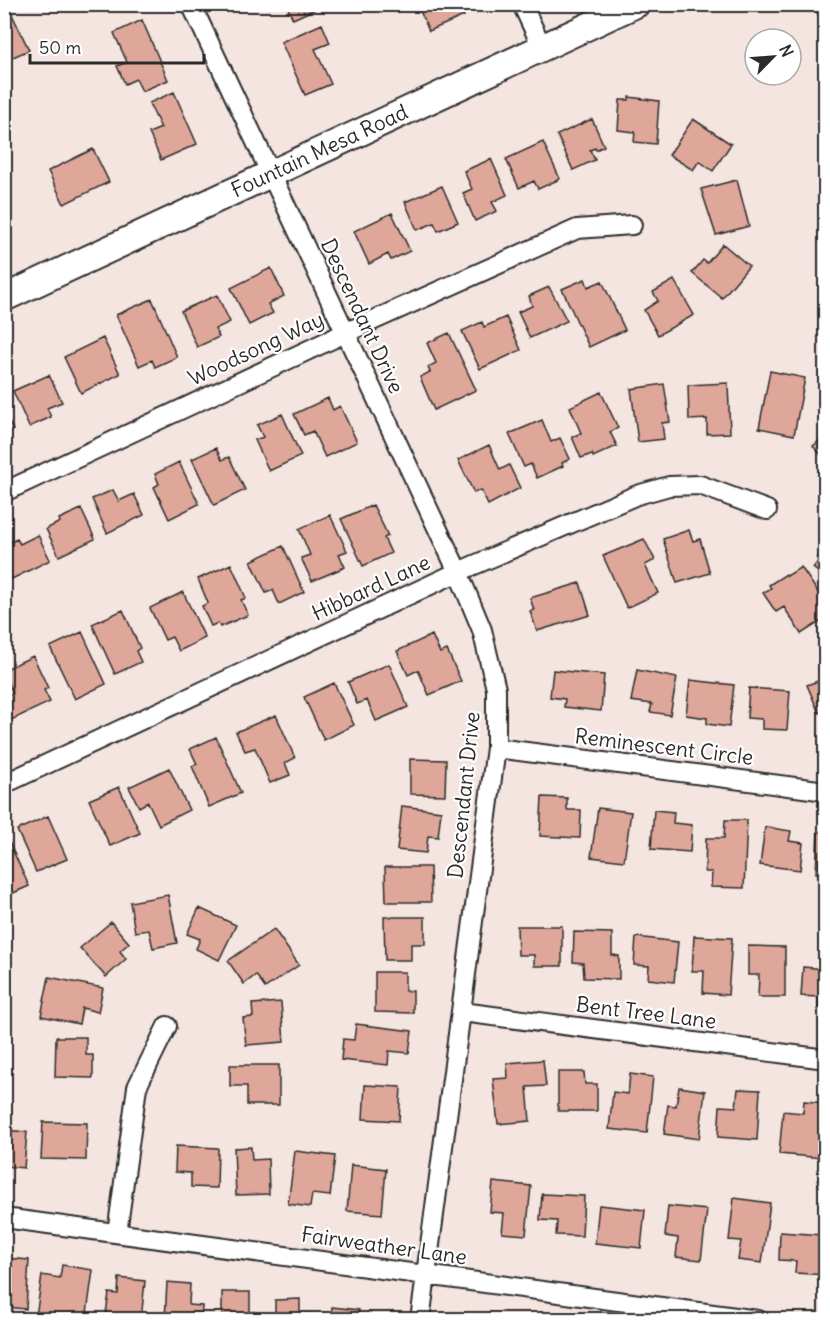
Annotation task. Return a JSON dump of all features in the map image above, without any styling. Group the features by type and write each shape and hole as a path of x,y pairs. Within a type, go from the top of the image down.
{"main road":[{"name":"Fountain Mesa Road","path":"4,298 543,50 636,4"}],"street":[{"name":"Descendant Drive","path":"191,4 458,572 482,630 496,689 496,748 420,1320"},
{"path":"522,4 543,50"},
{"name":"Woodsong Way","path":"4,492 345,333 576,229 632,225"},
{"name":"Hibbard Lane","path":"4,784 458,572 638,495 669,486 700,485 767,510"},
{"name":"Reminescent Circle","path":"496,748 825,791"},
{"name":"Bent Tree Lane","path":"462,1012 825,1059"},
{"path":"117,1233 137,1087 167,1026"},
{"name":"Fairweather Lane","path":"4,1218 758,1320"}],"building":[{"path":"4,4 7,4 29,50 4,61"},
{"path":"286,4 326,4 293,19"},
{"path":"417,4 459,4 464,16 429,31"},
{"path":"826,4 826,30 815,8"},
{"path":"142,20 168,80 142,91 136,79 125,84 117,66 127,62 114,33"},
{"path":"322,24 330,43 315,49 331,84 305,95 281,42"},
{"path":"174,92 197,144 161,160 149,133 161,128 149,103"},
{"path":"629,97 659,101 656,144 634,142 635,132 618,130 620,100 629,100"},
{"path":"592,119 604,146 590,150 595,160 573,170 557,135"},
{"path":"693,119 731,144 713,171 699,161 693,170 669,155"},
{"path":"543,142 560,179 538,189 534,181 519,188 506,159"},
{"path":"93,149 109,182 64,204 48,171"},
{"path":"491,159 507,195 492,202 497,211 475,221 463,193 472,189 464,171"},
{"path":"737,180 749,226 716,235 701,189"},
{"path":"442,186 458,222 438,231 434,223 417,230 405,202"},
{"path":"392,213 410,251 391,260 388,254 369,264 354,231"},
{"path":"723,244 749,266 722,298 692,273 703,260 707,263"},
{"path":"271,268 284,296 268,304 273,313 249,325 231,288"},
{"path":"585,279 588,287 602,281 625,330 589,347 562,289"},
{"path":"674,280 694,315 658,335 644,310 658,301 653,292"},
{"path":"549,287 567,321 530,338 518,312 532,306 529,296"},
{"path":"217,295 230,322 215,329 219,337 197,347 181,311"},
{"path":"152,299 177,357 155,367 152,360 139,366 116,315"},
{"path":"506,317 521,350 480,369 462,331 482,322 484,327"},
{"path":"449,333 476,390 434,410 420,377 430,372 428,367 436,363 427,343"},
{"path":"103,338 120,374 81,393 64,357"},
{"path":"770,371 805,378 794,435 759,428"},
{"path":"49,375 62,402 47,408 51,417 29,427 13,391"},
{"path":"728,383 730,433 707,434 707,419 689,420 688,385"},
{"path":"664,384 670,422 662,423 664,439 638,442 631,389"},
{"path":"601,392 618,428 610,432 617,446 593,457 592,454 581,458 572,437 581,433 570,407"},
{"path":"328,398 333,410 340,406 357,442 325,457 313,431 304,435 294,414"},
{"path":"4,413 13,430 4,434"},
{"path":"282,414 301,456 269,471 255,440 263,437 257,425"},
{"path":"542,420 551,442 560,438 570,459 562,463 563,466 537,478 531,464 524,467 509,434"},
{"path":"826,435 826,460 813,446"},
{"path":"489,445 500,470 509,465 520,488 488,505 481,490 474,493 458,460"},
{"path":"216,448 222,460 229,457 245,490 214,505 192,459"},
{"path":"179,462 199,504 169,519 154,487 159,484 155,474"},
{"path":"113,490 119,501 134,494 144,515 107,533 92,499"},
{"path":"373,505 388,536 384,538 391,553 363,566 341,519"},
{"path":"81,509 95,539 59,556 46,529 60,522 59,519"},
{"path":"330,515 347,551 339,554 345,567 312,581 301,558 310,555 299,529"},
{"path":"689,530 693,541 700,539 710,573 677,583 663,539"},
{"path":"38,535 50,560 12,579 4,564 4,545 17,539 20,544"},
{"path":"644,539 655,560 645,565 658,593 627,608 603,556"},
{"path":"283,546 304,592 279,604 273,590 266,593 251,561"},
{"path":"826,547 826,578 813,568 819,560 817,558"},
{"path":"231,564 246,598 241,600 248,615 220,627 218,623 211,626 202,606 208,603 198,579"},
{"path":"801,567 826,604 826,618 801,634 784,607 776,612 763,593 771,588 769,585"},
{"path":"580,583 590,615 537,631 530,611 534,610 530,598"},
{"path":"183,592 205,638 179,651 172,637 165,640 150,608"},
{"path":"123,610 140,648 136,651 141,662 115,674 92,624"},
{"path":"82,632 106,684 75,699 50,647"},
{"path":"432,635 440,653 447,650 461,681 429,695 418,670 408,675 397,651"},
{"path":"33,656 48,688 44,690 50,702 11,720 4,705 4,697 13,693 4,675 4,670"},
{"path":"389,664 408,707 376,721 367,700 357,704 348,682"},
{"path":"553,670 604,675 601,711 564,707 565,699 550,697"},
{"path":"637,670 677,678 670,715 650,712 652,704 631,701"},
{"path":"826,678 826,711 819,713 807,685"},
{"path":"690,680 734,685 729,727 707,724 707,718 686,715"},
{"path":"334,683 354,725 324,740 304,697"},
{"path":"749,688 790,691 787,730 762,729 762,719 747,718"},
{"path":"276,715 295,758 285,763 290,775 270,783 255,748 245,751 236,732"},
{"path":"216,737 241,793 209,807 192,766 197,764 190,749"},
{"path":"410,759 446,760 445,795 410,794"},
{"path":"169,768 189,810 159,825 148,802 139,807 129,787"},
{"path":"119,787 140,833 110,846 89,800"},
{"path":"542,797 567,798 567,810 581,810 580,838 540,836"},
{"path":"402,806 441,811 438,837 428,836 426,853 397,850"},
{"path":"598,808 631,812 624,861 591,857"},
{"path":"654,810 674,812 673,823 692,825 690,852 651,849"},
{"path":"48,816 67,859 36,872 17,830"},
{"path":"725,820 747,820 744,888 711,887 712,872 705,872 706,838 724,838"},
{"path":"765,827 791,831 789,841 803,843 800,870 760,865"},
{"path":"818,832 826,832 826,873 816,873"},
{"path":"8,840 29,886 4,897 4,842"},
{"path":"385,867 430,867 431,902 386,902"},
{"path":"168,895 177,943 153,948 149,930 135,932 130,902"},
{"path":"199,908 236,925 219,960 196,949 200,939 187,934"},
{"path":"384,917 425,917 425,944 411,944 411,960 385,960"},
{"path":"111,922 129,943 120,951 126,959 106,977 80,948"},
{"path":"517,926 562,926 562,966 534,966 534,955 518,955"},
{"path":"274,929 299,965 265,988 256,975 244,984 228,961"},
{"path":"574,932 612,933 612,955 619,956 619,979 584,978 583,963 573,962"},
{"path":"694,936 732,938 728,995 703,993 704,971 692,971"},
{"path":"636,937 678,942 674,982 648,979 649,966 634,965"},
{"path":"748,946 785,947 785,997 758,997 759,975 748,975"},
{"path":"803,967 826,969 826,1009 818,1008 818,997 801,996"},
{"path":"375,972 405,972 405,991 413,991 413,1013 375,1012"},
{"path":"49,977 103,988 98,1012 82,1008 79,1024 41,1016"},
{"path":"281,1002 284,1042 246,1045 243,1018 253,1017 252,1004"},
{"path":"356,1024 412,1031 409,1053 389,1051 388,1065 341,1060 343,1039 354,1040"},
{"path":"56,1037 86,1037 86,1055 93,1055 93,1078 55,1077"},
{"path":"543,1060 546,1086 527,1087 530,1121 498,1124 493,1079 508,1078 507,1063"},
{"path":"230,1065 279,1065 279,1105 247,1105 247,1086 230,1086"},
{"path":"558,1072 584,1072 585,1084 597,1084 597,1111 558,1111"},
{"path":"630,1074 653,1077 647,1133 609,1129 613,1092 628,1094"},
{"path":"365,1085 401,1087 399,1121 363,1119"},
{"path":"679,1087 705,1091 699,1139 664,1134 668,1105 676,1106"},
{"path":"738,1089 760,1090 757,1140 718,1137 720,1106 736,1107"},
{"path":"804,1101 826,1103 823,1158 779,1154 783,1111 803,1113"},
{"path":"43,1122 87,1123 86,1160 41,1159"},
{"path":"4,1130 27,1132 24,1168 4,1166"},
{"path":"176,1146 218,1148 217,1188 191,1187 191,1173 175,1172"},
{"path":"251,1147 252,1160 268,1159 269,1194 236,1195 234,1148"},
{"path":"295,1151 335,1156 330,1196 312,1194 310,1207 288,1204"},
{"path":"351,1165 386,1169 382,1214 347,1211"},
{"path":"493,1182 531,1186 526,1235 502,1233 504,1213 490,1212"},
{"path":"542,1194 584,1196 582,1236 556,1235 557,1221 540,1220"},
{"path":"734,1198 770,1203 762,1263 738,1260 741,1241 729,1240"},
{"path":"599,1205 645,1210 641,1248 595,1243"},
{"path":"668,1206 707,1210 701,1260 676,1257 678,1238 665,1236"},
{"path":"780,1232 823,1235 822,1250 826,1250 826,1275 795,1273 796,1261 779,1260"},
{"path":"6,1258 29,1260 26,1309 4,1307"},
{"path":"62,1265 93,1270 86,1320 54,1320 36,1317 42,1275 60,1278"},
{"path":"119,1278 145,1281 141,1320 105,1320 109,1293 118,1294"},
{"path":"167,1282 190,1284 189,1305 202,1306 201,1320 165,1320"},
{"path":"222,1292 250,1292 250,1312 255,1312 255,1320 222,1320"},
{"path":"300,1299 300,1314 314,1314 314,1320 275,1320 275,1300"},
{"path":"332,1307 359,1310 358,1319 366,1320 330,1320"}]}
